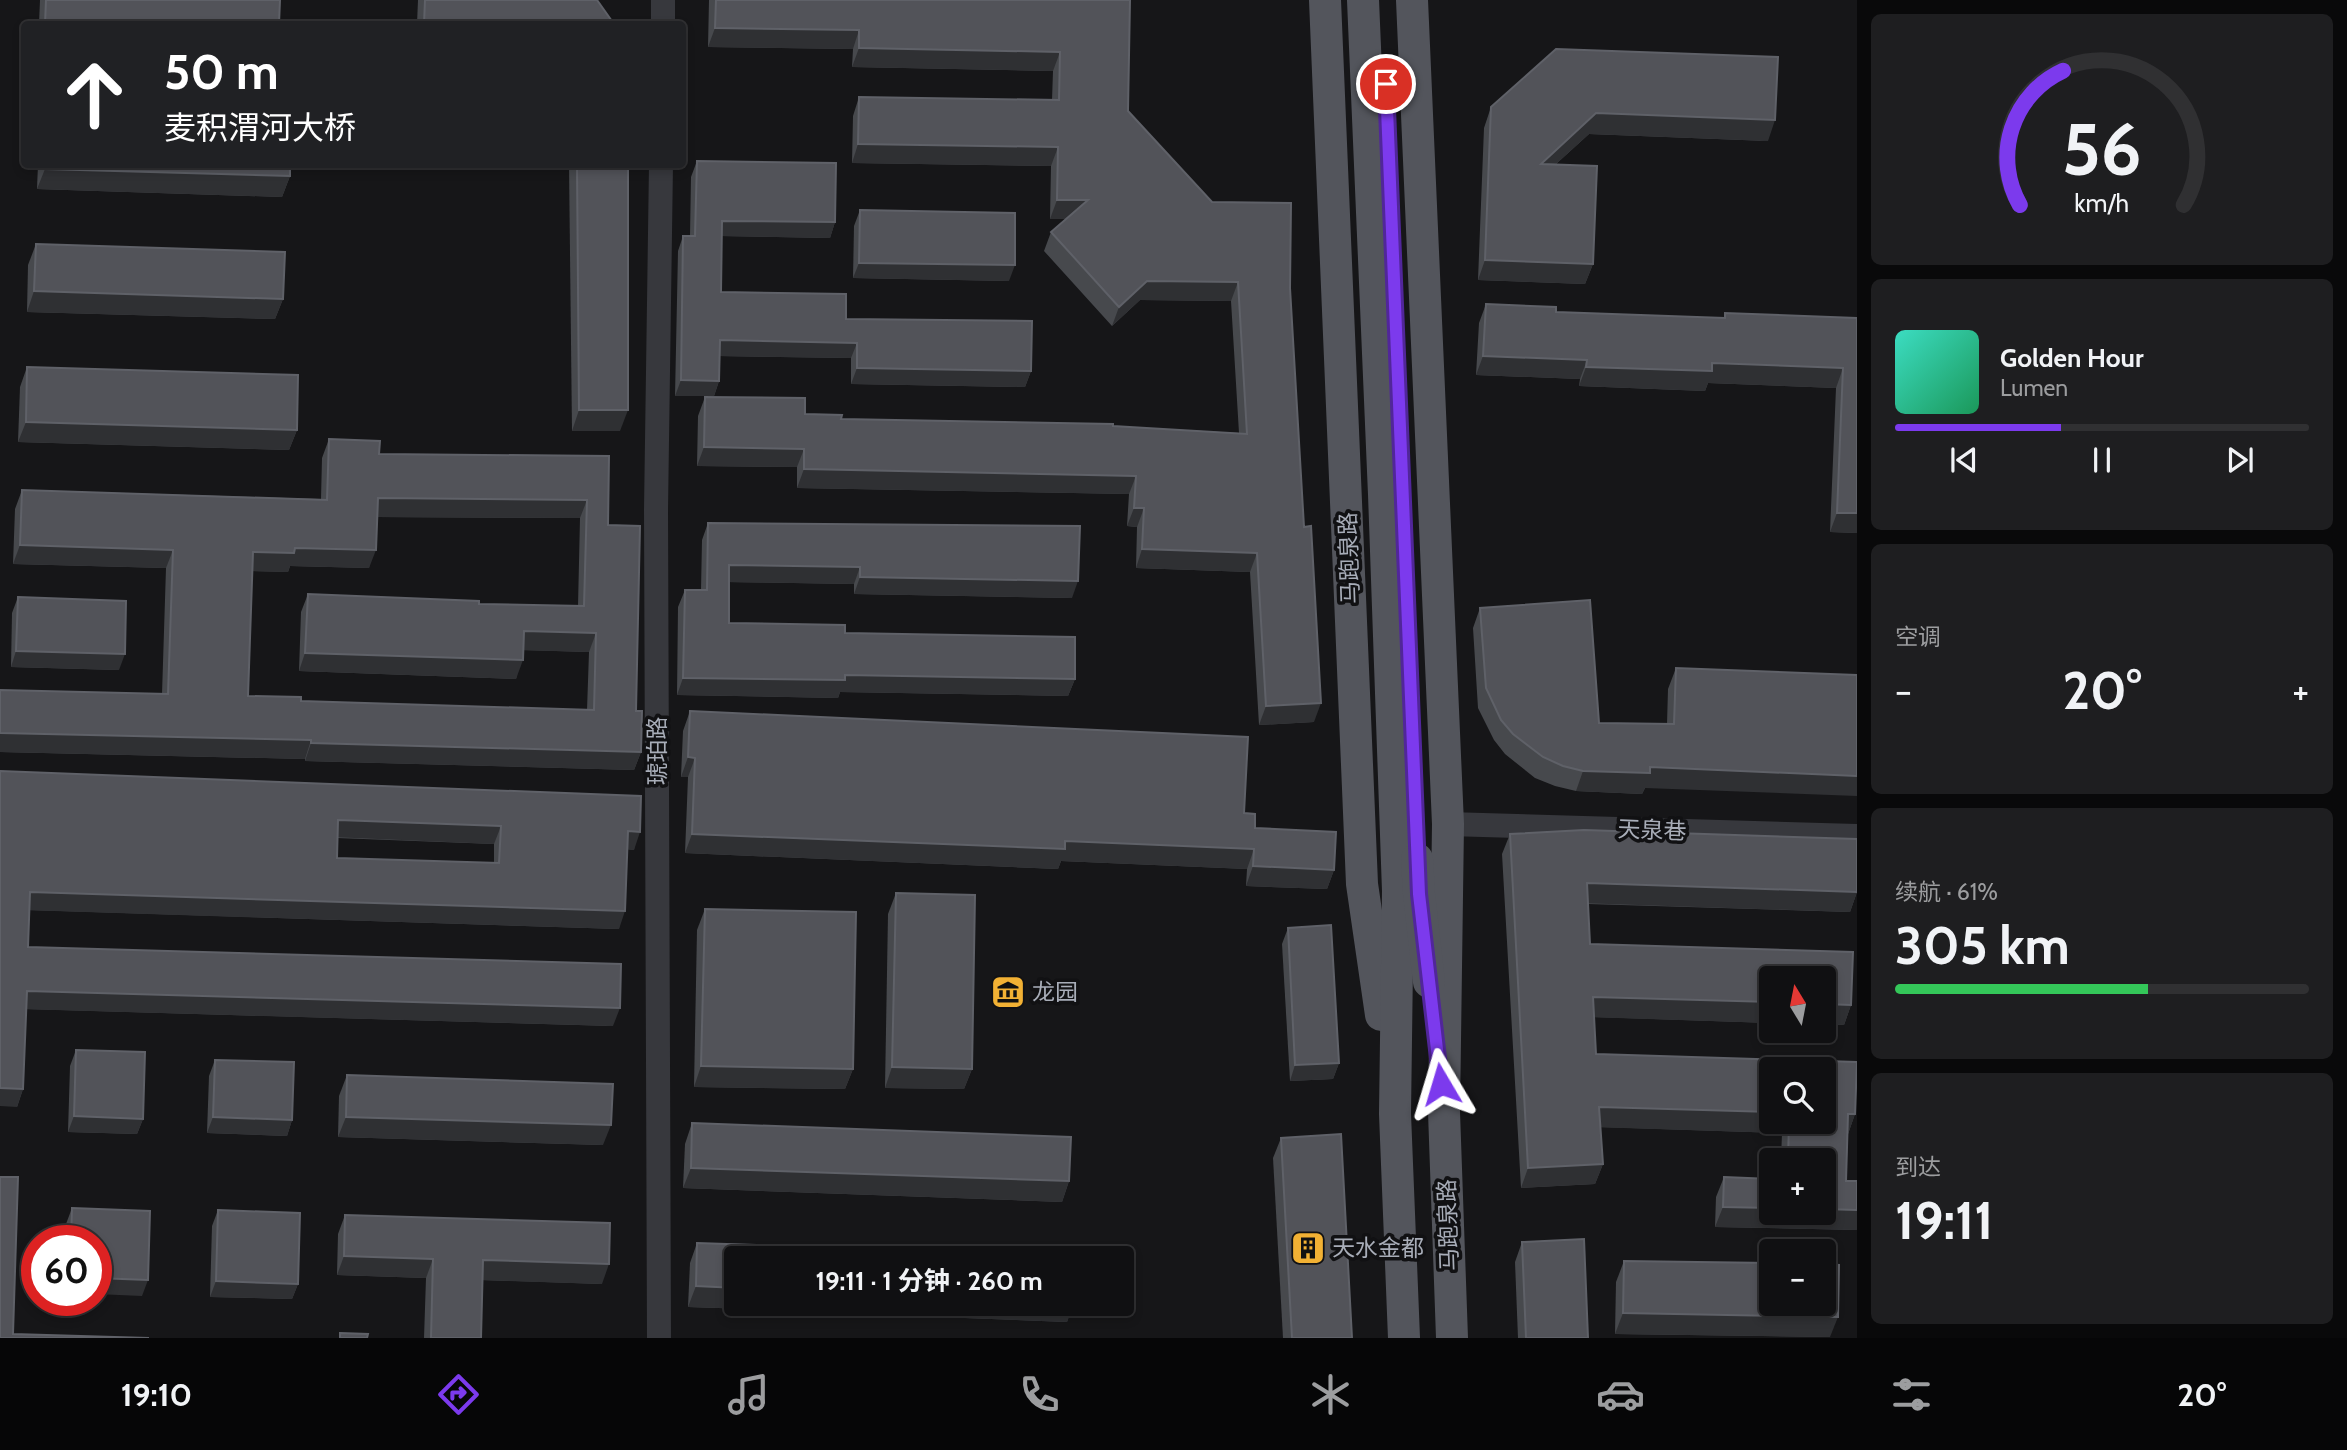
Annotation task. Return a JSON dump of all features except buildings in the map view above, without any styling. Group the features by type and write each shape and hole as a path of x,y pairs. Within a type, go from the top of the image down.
{"main road":[{"name":"马跑泉路","path":"1325,0 1362,884 1395,1114"},
{"path":"1363,0 1384,494 1408,892"},
{"path":"1382,0 1408,892"},
{"name":"马跑泉路","path":"1412,0 1448,824 1444,1112 1452,1338"},
{"name":"马跑泉路","path":"1404,1338 1395,1114 1408,892"},
{"name":"马跑泉路","path":"1408,892 1444,1112"}],"street":[{"path":"663,0 663,21"},
{"name":"琥珀路","path":"659,1338 656,510 661,168"},
{"name":"天泉巷","path":"1448,824 1857,836"}],"place":[{"name":"龙园","path":"1008,992"},
{"name":"天水金都","path":"1308,1248"}],"route":[{"path":"1386,84 1419,894 1441,1084"}]}
